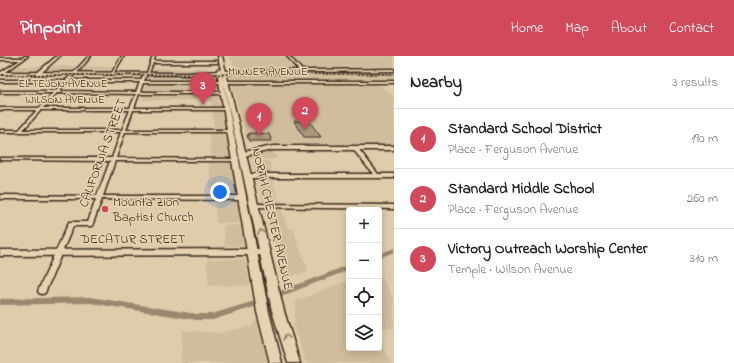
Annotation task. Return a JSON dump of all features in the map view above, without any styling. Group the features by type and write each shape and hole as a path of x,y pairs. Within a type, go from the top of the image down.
{"main road":[{"name":"NORTH CHESTER AVENUE","path":"216,56 222,72"},
{"name":"NORTH CHESTER AVENUE","path":"220,56 223,92 235,160 263,312 276,362"},
{"name":"NORTH CHESTER AVENUE","path":"223,81 243,154 278,311 294,363"},
{"path":"242,195 248,202 255,206"}],"street":[{"path":"1,73 27,56"},
{"path":"39,73 59,56"},
{"path":"75,73 90,56"},
{"path":"112,73 122,56"},
{"name":"CALIFORNIA STREET","path":"42,291 71,224 90,224 144,75 148,73 154,56"},
{"path":"288,56 300,70"},
{"path":"0,59 23,59"},
{"path":"152,62 217,62"},
{"path":"1,73 184,73 300,70 394,70"},
{"path":"20,131 71,76"},
{"name":"MINNER AVENUE","path":"0,81 394,82"},
{"name":"EL TEJON AVENUE","path":"0,92 223,92"},
{"name":"WILSON AVENUE","path":"0,109 226,109"},
{"path":"0,131 230,131"},
{"path":"0,159 235,160 243,154 273,148 394,148"},
{"path":"355,148 377,176"},
{"path":"248,176 394,176"},
{"path":"0,197 100,198 242,195"},
{"path":"255,206 394,207"},
{"name":"DECATUR STREET","path":"0,253 266,252"}],"shaded area":[{"path":"230,56 286,56 296,69 234,69"},
{"path":"290,56 394,56 394,69 303,69"},
{"path":"15,66 44,66 38,72 7,72"},
{"path":"49,66 78,66 73,72 43,72"},
{"path":"85,66 113,66 108,72 80,71"},
{"path":"154,68 201,68 201,71 154,72"},
{"path":"262,71 394,71 394,80 230,80 228,74"},
{"path":"148,76 198,76 198,80 161,82 147,80"},
{"path":"231,82 376,82 394,96 394,145 248,143"},
{"path":"198,83 198,91 144,91 145,84"},
{"path":"145,94 197,94 197,100 141,100"},
{"path":"199,94 219,94 222,108 212,108 210,100 199,99"},
{"path":"212,111 223,111 226,130 214,130"},
{"path":"209,133 227,133 230,157 211,157"},
{"path":"273,150 277,159 251,159 249,151"},
{"path":"252,161 269,161 272,172 255,172"},
{"path":"209,163 231,163 236,195 211,195"},
{"path":"256,177 271,177 280,203 263,203"},
{"path":"215,202 237,202 240,223 216,223"},
{"path":"265,210 282,210 288,229 293,228 308,271 284,279"},
{"path":"223,225 241,225 243,245 225,246"},
{"path":"207,259 244,259 246,261 250,285 208,286"},
{"path":"382,278 394,300 394,328 382,328"},
{"path":"346,281 346,351 382,351 382,344 391,363 306,363 294,327 296,301"},
{"path":"257,319 268,363 181,363 182,330 218,333 252,326"}],"building":[{"path":"294,121 309,121 321,137 304,137"},
{"path":"248,133 269,134 272,141 249,141 247,135 249,135"}],"waterway":[{"path":"382,255 394,250"},
{"path":"0,302 90,300 197,317 212,317 251,305 346,268"}],"railway":[{"path":"0,75 394,74"}],"place":[{"name":"Victory Outreach Worship Center","path":"203,105"},
{"name":"Standard Middle School","path":"305,130"},
{"name":"Standard School District","path":"259,136"},
{"name":"Mounta Zion Baptist Church","path":"105,209"}]}
